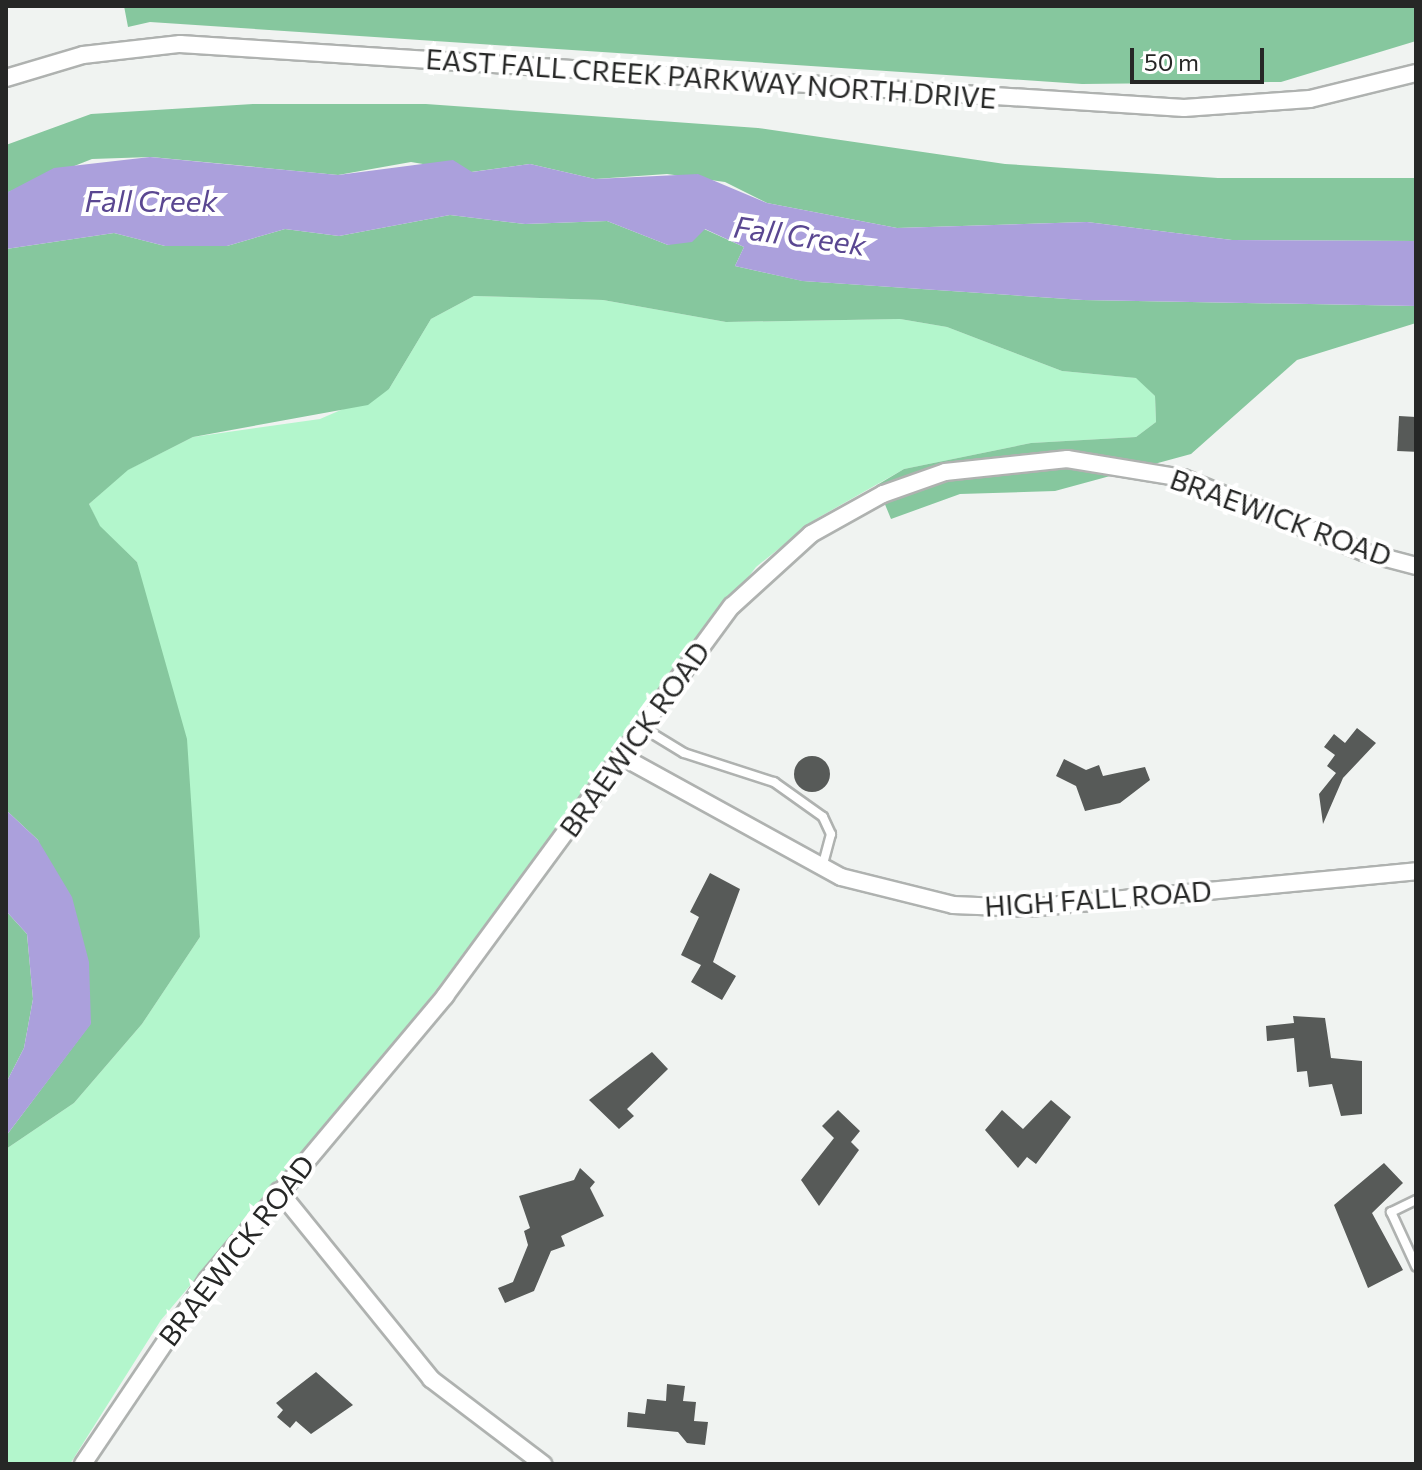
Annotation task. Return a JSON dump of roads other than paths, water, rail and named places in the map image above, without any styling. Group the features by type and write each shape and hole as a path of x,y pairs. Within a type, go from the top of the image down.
{"street":[{"name":"EAST FALL CREEK PARKWAY NORTH DRIVE","path":"6,78 97,52 180,44 1184,108 1310,99 1416,73"},
{"name":"BRAEWICK ROAD","path":"83,1464 163,1340 279,1191 445,996 732,606 798,544 883,494 977,465 1067,459 1159,472 1416,566"},
{"name":"HIGH FALL ROAD","path":"621,756 822,867 921,901 1014,908 1416,871"},
{"path":"279,1191 431,1379 543,1464"}],"lane":[{"path":"642,728 664,745 774,782 823,817 831,834 822,867"},
{"path":"1416,1200 1391,1212 1416,1266"}],"water":[{"name":"Fall Creek","path":"150,157 338,175 453,160 472,172 530,164 595,179 698,174 767,203 897,228 1087,222 1232,240 1416,241 1416,306 1083,300 802,281 735,266 744,247 705,229 692,242 668,245 607,221 525,224 450,215 339,236 285,229 227,246 165,246 114,233 6,249 6,193 54,168"},
{"path":"6,810 38,840 72,897 89,962 91,1024 6,1136 6,1083 24,1048 33,999 27,934 6,911"}]}
